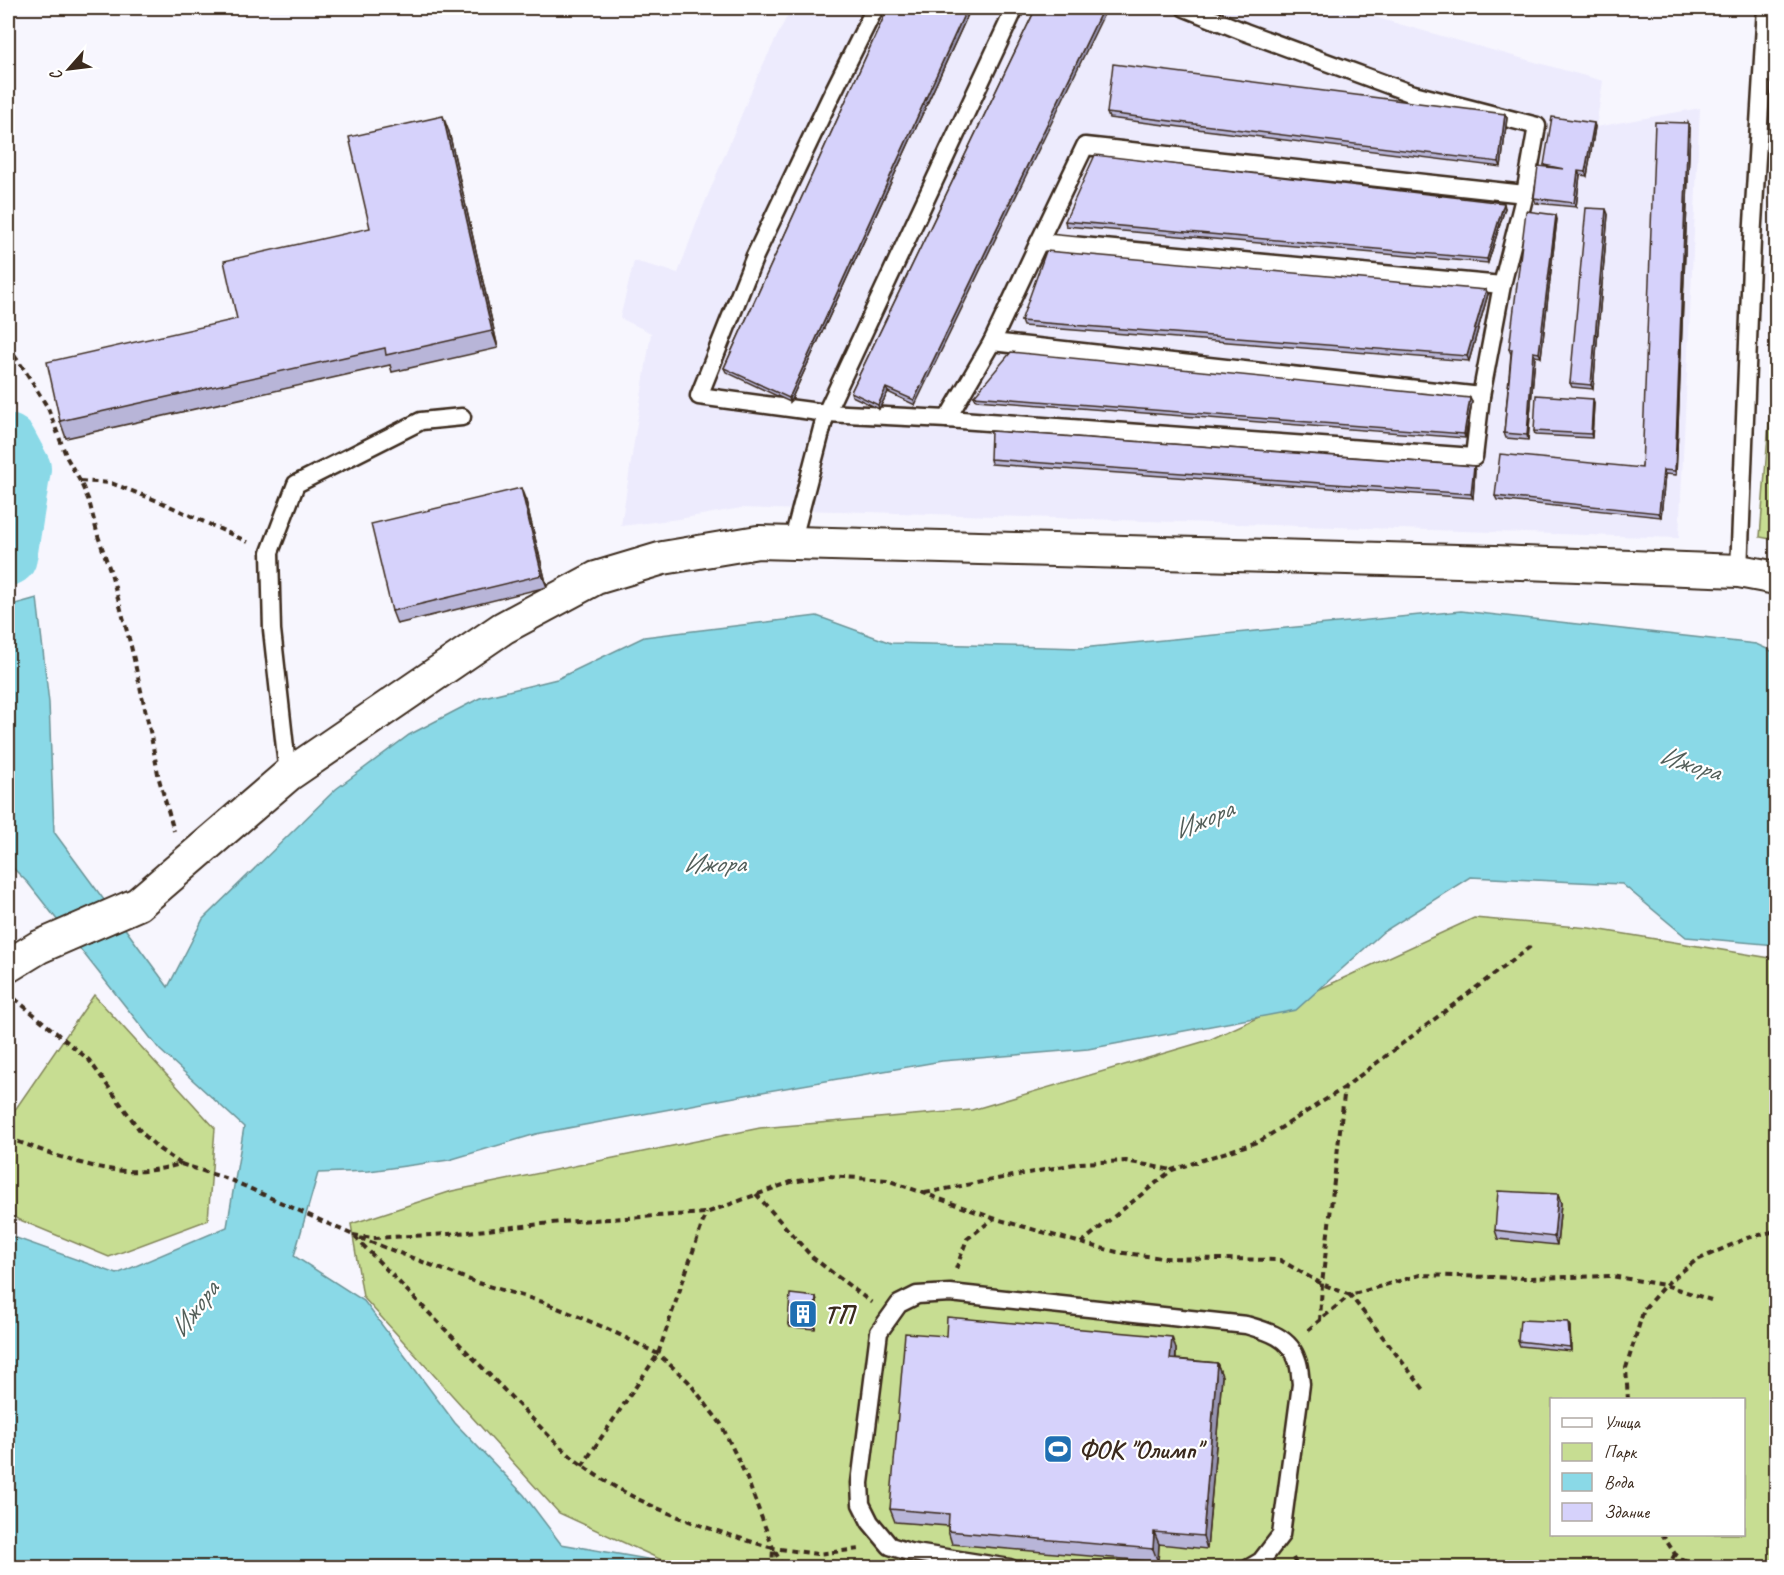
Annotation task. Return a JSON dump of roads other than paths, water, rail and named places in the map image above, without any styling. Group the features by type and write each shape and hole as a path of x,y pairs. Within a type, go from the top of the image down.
{"street":[{"path":"8,966 39,946 138,904 288,775 503,628 596,578 675,556 758,542 1471,562 1739,572 1776,578"}],"lane":[{"path":"875,8 755,256 699,396 826,413 947,419 1474,457 1481,396 1502,285 1525,194 1537,126 1410,93 1185,8"},
{"path":"792,543 826,413 1015,8"},
{"path":"1739,572 1752,240 1766,8"},
{"path":"947,419 992,342 1085,146 1525,194"},
{"path":"1039,242 1502,285"},
{"path":"992,342 1481,396"},
{"path":"288,775 272,630 270,552 296,484 421,421 462,417"},
{"path":"1010,1568 909,1552 890,1546 870,1522 861,1504 860,1483 879,1332 899,1304 917,1295 950,1293 1246,1325 1276,1334 1289,1345 1297,1359 1301,1384 1281,1535 1261,1561 1248,1568"}],"water":[{"name":"Ижора","path":"37,598 49,703 54,832 168,987 203,919 336,789 409,735 480,698 557,679 644,637 817,616 891,643 1081,648 1461,611 1756,644 1776,653 1776,945 1686,937 1622,884 1470,877 1383,932 1296,1010 1088,1049 942,1061 751,1094 536,1134 449,1160 369,1171 318,1173 294,1256 364,1301 455,1423 524,1495 561,1544 658,1561 665,1567 8,1567 8,1235 117,1274 227,1227 244,1127 160,1050 28,883 8,863 8,606"}],"waterway":[{"name":"Ижора","path":"8,443 22,469 8,557"}],"place":[{"name":"ТП","path":"803,1314"},
{"name":"ФОК \"Олимп\"","path":"1058,1449"}]}
